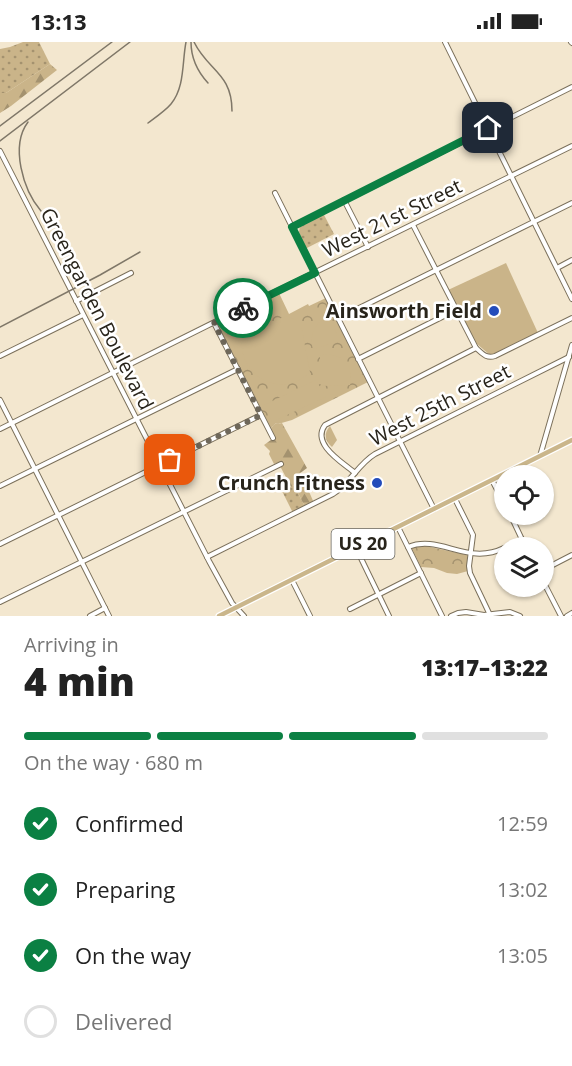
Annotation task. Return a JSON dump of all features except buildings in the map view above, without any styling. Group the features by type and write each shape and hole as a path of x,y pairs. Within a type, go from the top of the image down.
{"main road":[{"name":"US 20","path":"219,616 572,440"}],"street":[{"path":"446,42 572,299"},
{"path":"292,227 572,87"},
{"name":"West 21st Street","path":"0,429 572,146"},
{"name":"Greengarden Boulevard","path":"0,151 207,557 226,593 244,616"},
{"path":"275,193 434,509"},
{"path":"344,200 368,247"},
{"path":"339,318 572,203"},
{"path":"413,225 476,348 485,356 495,357 572,318"},
{"path":"557,268 572,260"},
{"path":"76,301 131,273"},
{"path":"358,358 456,310"},
{"path":"0,356 83,315"},
{"path":"214,323 273,438"},
{"path":"540,456 572,345"},
{"path":"355,473 325,447 321,439 321,431 327,423 476,348"},
{"name":"West 25th Street","path":"207,557 333,494 344,486 371,456 569,357"},
{"path":"0,486 238,369"},
{"path":"0,400 109,616"},
{"path":"0,544 261,415"},
{"path":"0,602 281,464"},
{"path":"492,480 494,484"},
{"path":"455,499 473,535 470,573 490,615"},
{"path":"398,527 442,616"},
{"path":"408,547 422,543 470,554 494,552"},
{"path":"356,548 389,616"},
{"path":"554,564 572,555"},
{"path":"350,609 421,573"},
{"path":"292,580 310,616"},
{"path":"552,597 561,616"},
{"path":"90,616 105,608"},
{"name":"Greengarden Boulevard","path":"236,608 238,616"},
{"path":"451,616 466,612 490,615 510,612 520,616"},
{"path":"567,616 572,613"}],"green space":[{"path":"23,42 39,42 50,64 6,93 0,93 0,49"},
{"path":"50,64 57,70 0,113 0,93 6,93"},
{"path":"323,213 334,234 305,249 299,232 300,225"},
{"name":"Ainsworth Field","path":"506,263 538,333 490,355 477,344 448,290"},
{"path":"279,293 289,314 326,298 368,382 292,420 276,423 271,428 218,325 219,322"},
{"path":"288,316 301,325 310,372 288,384 276,384 265,381 248,366 241,341"},
{"path":"331,316 337,342 313,349 314,329 321,321"},
{"path":"326,354 338,357 346,363 350,373 350,385 322,386 320,384 320,356"},
{"path":"316,380 326,397 272,422 264,405"},
{"path":"276,423 282,423 307,468 299,474 314,503 305,507 294,485 291,487 280,466 282,465 280,462 274,464 269,454 270,451 264,445 275,437 271,428"},
{"path":"330,426 337,440 332,447 326,437"},
{"path":"294,485 305,507 293,513 282,491"},
{"path":"421,545 467,555 468,571 457,574 421,567 412,549"}],"railway":[{"path":"0,126 112,42"},
{"path":"0,141 130,42"},
{"path":"148,123 166,109 176,97 181,82 186,42"},
{"path":"191,42 195,64 208,83"},
{"path":"194,42 224,80 231,98 232,111"},
{"path":"28,122 23,132 19,155 24,180 41,211"},
{"path":"0,327 140,252"}],"way so far":[{"path":"170,460 261,415 214,323 243,308"}],"place":[{"name":"Ainsworth Field","path":"494,311"},
{"name":"Crunch Fitness","path":"377,483"}],"route":[{"path":"243,308 315,273 292,227 488,128"}]}
